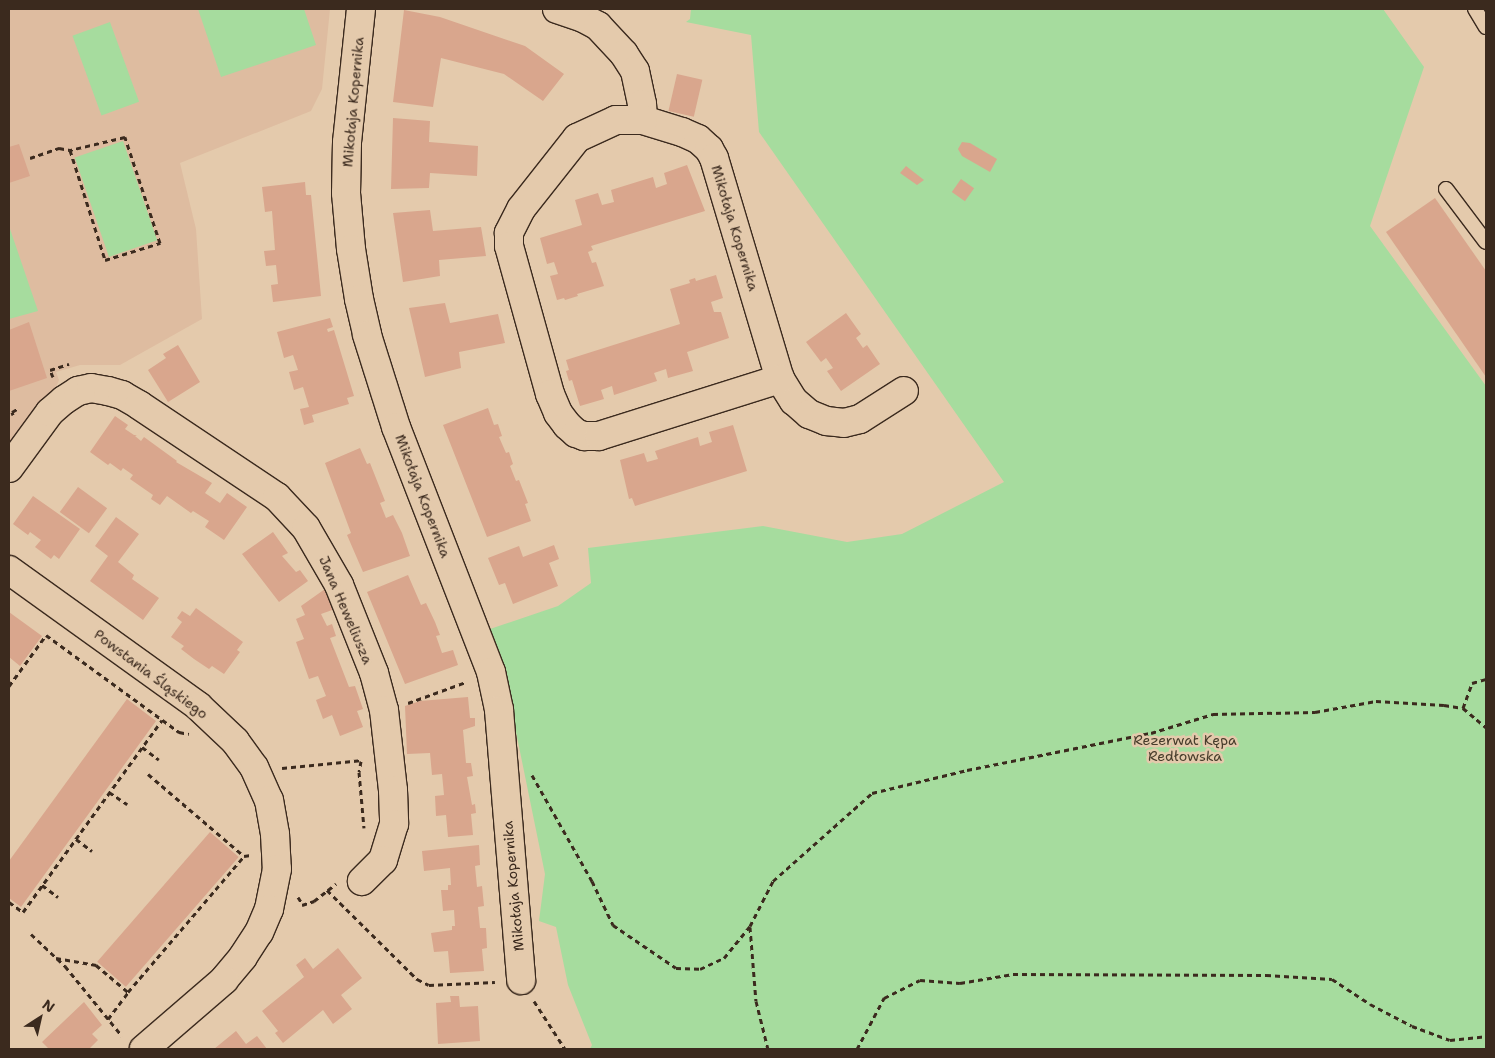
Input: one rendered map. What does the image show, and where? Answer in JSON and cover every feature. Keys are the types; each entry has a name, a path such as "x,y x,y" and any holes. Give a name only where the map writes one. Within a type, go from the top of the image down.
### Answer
{"street":[{"name":"Mikołaja Kopernika","path":"361,9 347,142 346,193 351,249 367,335 396,427 491,672 499,710 510,981"},
{"path":"557,9 584,18 598,26 624,54 635,71 640,87 643,120"},
{"name":"Mikołaja Kopernika","path":"780,378 599,436 584,436 576,433 567,425 558,413 550,394 509,246 509,233 521,209 577,138 616,120 643,120 698,138 709,149 714,158 780,378 794,401 809,414 826,421 844,423 860,420 904,391"},
{"name":"Jana Heweliusza","path":"9,468 50,412 64,400 78,391 91,388 108,391 122,395 139,405 263,487 277,497 306,528 339,585 374,673 384,710 393,790 394,824 383,860 353,880"},
{"name":"Powstania Śląskiego","path":"9,570 198,706 235,741 258,776 269,800 277,869 269,909 259,932 243,957 224,980 134,1044"}],"lane":[{"path":"1474,9 1486,26"},
{"path":"1446,189 1486,242"}],"path":[{"path":"30,158 58,148 70,150 125,137 160,243 105,260 70,150"},
{"path":"9,686 47,634 179,732 192,734"},
{"path":"1463,708 1472,683 1486,679"},
{"path":"405,704 470,680"},
{"path":"530,770 592,881 613,925 676,968 700,969 724,958 750,926 773,881 872,792 958,772 1151,733 1213,714 1315,712 1376,701 1463,708 1486,727"},
{"path":"9,902 23,912 162,720"},
{"path":"142,747 159,760"},
{"path":"258,776 277,768 361,761 366,758"},
{"path":"361,761 359,772 364,831"},
{"path":"148,774 244,856 276,855"},
{"path":"109,792 127,804"},
{"path":"76,839 92,851"},
{"path":"108,1019 128,992 244,856"},
{"path":"298,907 314,901 328,890 353,880"},
{"path":"42,885 58,897"},
{"path":"328,890 417,979 429,985 510,981 565,1049"},
{"path":"750,926 756,1001 768,1049"},
{"path":"31,934 65,966 108,1019 134,1044"},
{"path":"56,958 96,965 128,992"},
{"path":"857,1049 884,998 920,980 960,983 1013,974 1266,975 1332,980 1370,1004 1412,1026 1450,1040 1486,1036"}],"shaded area":[{"path":"9,9 330,9 322,89 311,111 180,163 196,229 202,319 120,365 80,365 56,372 59,380 57,385 38,406 9,448"}],"green space":[{"path":"198,9 304,9 316,45 221,77"},
{"name":"Rezerwat Kępa Redłowska","path":"691,9 1383,9 1424,67 1370,226 1486,386 1486,1049 590,1049 592,1045 568,985 556,927 539,921 545,874 506,683 490,629 558,606 591,583 588,548 763,526 847,542 902,534 1004,482 759,132 751,35 686,22 690,19"},
{"path":"110,22 139,102 101,116 72,36"},
{"path":"123,141 157,240 109,257 75,158"},
{"path":"9,226 38,311 9,319"}],"building":[{"path":"404,10 440,17 525,46 564,74 543,101 504,74 441,58 433,107 393,102"},
{"path":"677,74 702,80 694,117 668,111"},
{"path":"393,118 430,121 429,142 478,146 477,176 430,173 429,188 391,189"},
{"path":"962,142 970,143 997,159 990,172 962,156 958,149"},
{"path":"19,144 30,176 9,183 9,147"},
{"path":"687,165 705,211 591,246 593,250 588,252 592,263 596,262 604,286 577,294 578,296 565,300 564,298 557,300 550,276 558,274 554,262 547,264 540,238 582,225 575,200 598,193 602,205 614,202 611,190 653,177 656,188 667,184 664,173"},
{"path":"906,166 924,180 917,185 900,173"},
{"path":"961,179 974,188 965,201 952,192"},
{"path":"305,182 306,195 311,195 321,296 273,302 271,285 278,284 276,265 266,266 264,251 275,250 272,211 265,212 262,187"},
{"path":"1435,198 1486,271 1486,377 1386,232"},
{"path":"430,210 433,231 481,227 486,256 439,260 440,276 403,282 393,213"},
{"path":"716,275 723,298 711,302 714,312 721,312 729,338 687,352 693,371 668,378 666,369 654,373 657,381 614,395 612,386 601,390 604,399 580,406 572,380 569,381 566,371 569,370 566,360 680,324 670,289 690,283 689,280 695,278 696,281"},
{"path":"445,303 450,323 498,314 505,343 459,352 461,368 425,377 409,308"},
{"path":"846,313 861,334 856,338 863,348 867,345 880,364 841,391 827,371 833,368 826,358 821,362 806,342"},
{"path":"330,318 333,327 327,329 328,332 334,330 354,396 347,398 349,404 312,415 314,422 304,425 300,409 309,407 303,387 294,390 289,372 298,370 293,355 284,358 277,332"},
{"path":"29,322 47,378 9,391 9,330"},
{"path":"178,345 200,382 168,402 148,370 166,358 163,354"},
{"path":"488,408 494,425 498,424 502,436 499,437 506,453 509,452 513,464 510,466 516,481 519,480 528,503 525,504 531,521 487,537 443,425"},
{"path":"115,416 128,425 125,429 137,435 135,436 141,441 144,437 176,462 212,483 205,493 220,503 227,493 247,507 224,540 205,527 209,521 193,511 191,513 167,496 160,505 151,499 153,495 130,479 133,475 123,468 121,471 110,463 108,465 90,452"},
{"path":"733,425 747,471 635,506 632,498 629,499 620,460 644,453 647,462 658,459 655,451 698,437 700,446 712,442 709,432"},
{"path":"360,448 367,464 370,463 385,501 380,503 386,518 393,515 410,556 363,572 347,535 351,533 325,463"},
{"path":"78,487 107,508 89,533 60,512"},
{"path":"33,496 80,529 59,559 54,555 51,559 35,547 41,540 30,532 28,535 13,524"},
{"path":"116,517 139,534 118,562 134,575 132,579 159,598 143,620 90,581 108,556 95,546"},
{"path":"273,532 288,553 282,556 296,572 300,570 308,581 279,602 242,554"},
{"path":"554,545 559,559 549,563 558,586 513,604 505,583 499,585 488,558 519,546 523,557"},
{"path":"408,575 421,605 426,603 435,622 440,635 436,636 442,653 453,650 458,665 405,684 367,592"},
{"path":"325,589 335,609 321,614 327,626 332,624 336,636 330,638 349,687 355,686 363,709 357,711 363,727 340,736 332,715 323,719 316,700 326,696 318,676 309,679 296,642 304,639 296,619 305,615 301,606"},
{"path":"196,608 243,642 237,650 240,652 224,674 212,666 209,669 194,659 181,649 184,646 171,637 182,622 177,618 182,611 190,616"},
{"path":"9,612 42,636 20,666 9,657"},
{"path":"468,697 470,718 475,718 475,726 463,730 466,763 471,763 473,776 467,777 472,805 475,804 476,813 471,814 473,835 448,837 446,815 436,816 435,796 444,795 442,774 432,775 430,753 407,754 405,706 420,701"},
{"path":"127,699 156,721 21,907 9,898 9,861"},
{"path":"210,832 239,857 126,987 97,962"},
{"path":"479,845 480,865 475,866 477,887 482,886 484,906 478,907 480,928 486,928 487,948 482,949 484,971 450,973 448,951 434,952 431,933 452,930 452,926 455,926 454,910 443,911 441,890 448,890 448,885 451,885 450,868 424,871 422,851"},
{"path":"338,948 362,978 341,995 352,1009 333,1024 323,1010 283,1043 275,1033 278,1031 262,1011 304,977 296,965 305,958 313,969"},
{"path":"450,996 459,996 460,1007 478,1006 480,1041 438,1044 436,1003 451,1002"},
{"path":"84,1002 102,1025 92,1034 98,1040 89,1049 49,1049 42,1042"},
{"path":"236,1031 246,1044 257,1036 267,1049 214,1049"}]}
